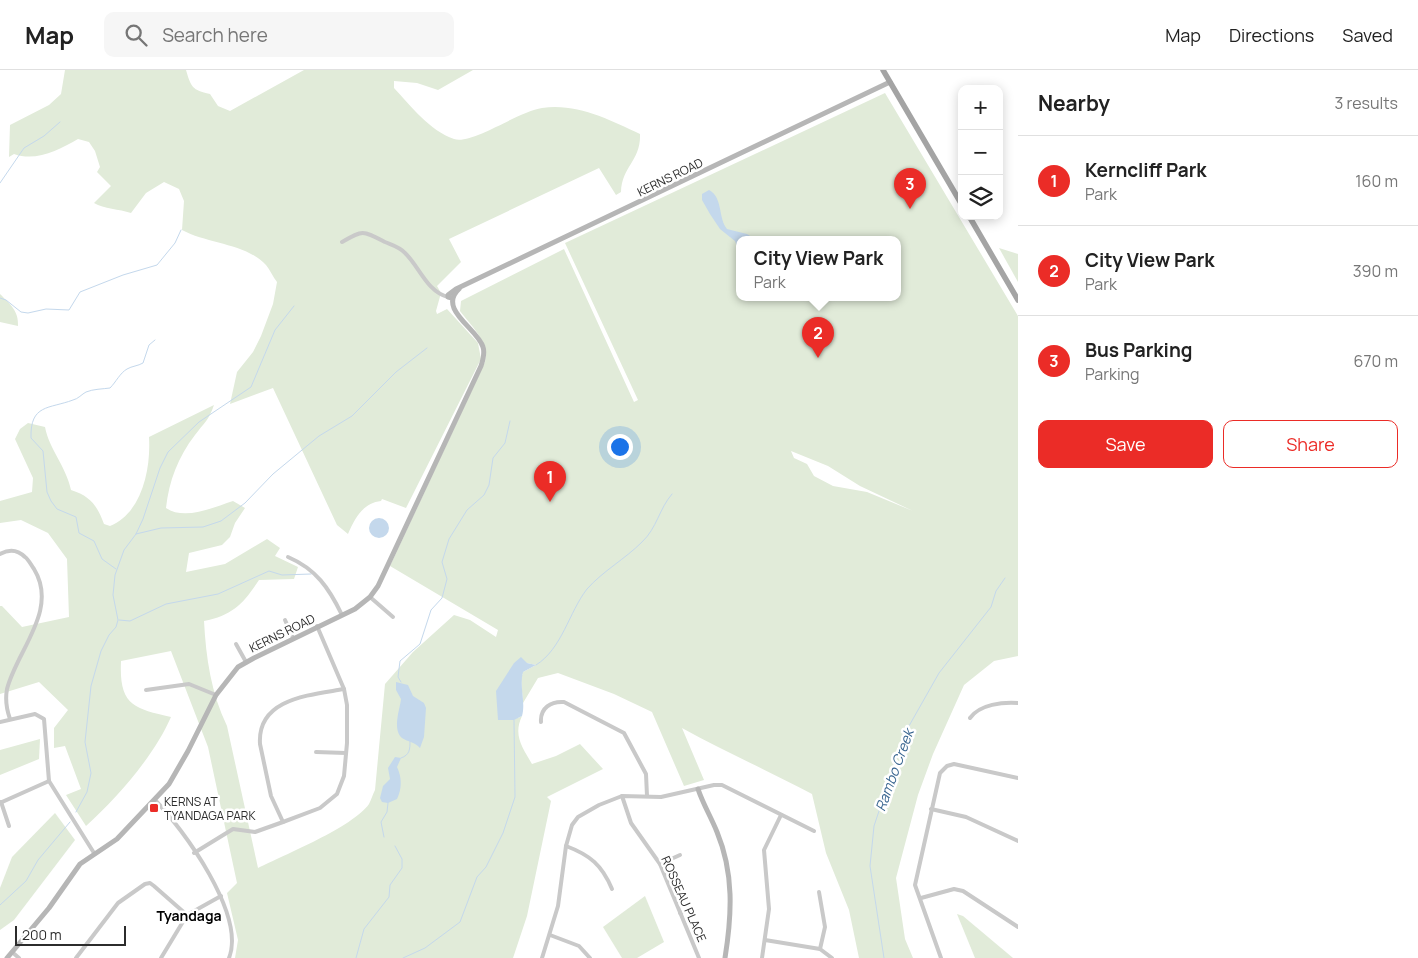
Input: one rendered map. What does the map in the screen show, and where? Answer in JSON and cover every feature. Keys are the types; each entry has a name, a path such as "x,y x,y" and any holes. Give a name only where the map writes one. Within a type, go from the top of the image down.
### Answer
{"main road":[{"path":"883,70 958,198"},
{"path":"970,220 1018,300"}],"street":[{"name":"KERNS ROAD","path":"7,958 49,908 73,873 94,853 117,839 155,800 178,771 216,695 226,680 246,662 355,609 370,597 390,562 481,366 484,355 481,342 458,314 450,298 459,289 890,82"},
{"path":"342,242 354,234 363,233 400,248 426,280 442,295 450,298"},
{"path":"0,554 14,551 28,559 38,575 42,588 39,616 8,685 5,699 10,719"},
{"path":"288,557 302,563 321,578 332,593 342,615"},
{"path":"370,597 393,616"},
{"path":"285,620 293,638"},
{"path":"194,853 233,829 255,832 320,808 337,794 344,776 347,705 344,689 318,626"},
{"path":"236,644 246,662"},
{"path":"146,690 189,684 216,695"},
{"path":"283,822 271,796 260,744 260,735 266,717 279,705 290,700 344,689"},
{"path":"541,722 541,714 544,709 558,702 564,702 624,733 646,774 646,796"},
{"path":"970,718 977,711 990,706 1018,703"},
{"path":"0,722 34,714 44,719 49,781 94,853"},
{"path":"316,752 346,753"},
{"path":"940,958 915,885 915,879 940,773 947,766 954,764 1018,778"},
{"path":"8,826 0,802 49,781"},
{"path":"542,958 558,906 566,846 572,826 578,817 599,805 622,796 679,794 722,785 814,831"},
{"path":"698,789 717,832 728,871 731,910 726,958"},
{"name":"ROSSEAU PLACE","path":"622,796 632,823 660,864 699,958"},
{"path":"155,800 170,815 222,896 232,938 229,958"},
{"path":"931,808 961,815 1018,841"},
{"path":"762,958 769,909 764,850 781,815"},
{"path":"566,846 593,858 603,870 612,889"},
{"path":"660,864 680,855"},
{"path":"76,958 118,903 145,884 150,883 187,915"},
{"path":"921,898 954,889 963,891 1018,927"},
{"path":"819,892 825,927 820,949"},
{"path":"161,958 187,915 222,896"},
{"path":"680,913 692,908"},
{"path":"550,935 579,946 590,958"},
{"path":"764,940 820,949 832,958"},
{"path":"12,952 19,958"}],"green space":[{"path":"65,70 186,70 193,87 210,94 218,106 230,111 304,70 473,70 438,90 417,83 394,81 394,88 429,124 454,139 462,140 484,133 532,110 555,107 581,110 617,123 640,134 640,143 622,183 621,192 616,195 599,168 449,239 461,262 437,286 441,293 436,311 437,314 447,309 478,343 481,359 406,508 382,499 375,502 360,512 348,534 337,525 273,388 230,404 237,372 253,352 273,304 277,282 266,265 248,252 192,235 182,230 184,201 179,189 164,182 146,193 131,213 102,207 94,203 111,186 97,172 100,167 95,151 89,142 78,139 47,154 31,157 14,154 9,157 10,125 49,105 61,94"},
{"path":"885,93 958,215 958,220 961,220 1018,316 1018,656 994,661 964,685 933,754 918,795 896,878 905,939 913,958 859,958 849,910 826,853 812,794 682,728 704,780 684,786 652,712 614,694 558,673 538,678 523,703 521,679 523,673 517,686 518,718 522,716 518,729 520,741 532,764 556,756 580,744 603,769 547,797 551,801 527,916 513,958 235,958 238,940 227,893 237,883 208,747 171,651 121,661 123,687 126,696 131,702 147,711 171,717 155,747 134,776 86,826 66,795 81,789 65,746 54,748 54,728 68,710 39,682 0,694 0,606 22,627 69,617 67,559 48,533 21,520 0,523 0,501 32,492 33,478 15,439 20,429 28,423 45,427 50,443 69,481 71,490 88,498 99,512 104,524 110,526 121,520 137,501 146,476 149,437 214,405 208,418 189,443 179,461 169,488 166,508 174,512 191,513 200,512 233,501 245,508 235,523 230,537 222,545 189,553 186,572 225,564 267,539 280,548 275,556 298,567 294,579 259,580 248,596 230,612 204,621 210,675 217,701 227,726 258,868 334,831 361,813 369,804 375,790 385,684 413,652 454,615 470,620 496,637 498,630 390,566 485,362 486,354 482,341 460,311 461,301 564,249 634,402 638,400 565,243","holes":["791,451 828,466 860,486 913,511 867,492 833,486 814,476 807,464 794,458","527,663 536,665 523,672"]},
{"path":"999,248 1018,254 1018,282"},
{"path":"0,294 15,312 18,326 0,322"},
{"path":"40,739 39,759 0,775 0,750"},
{"path":"55,813 75,840 14,920 0,930 0,888 12,857"},
{"path":"645,896 664,942 637,958 622,958 603,927"},
{"path":"957,914 963,916 1013,958 975,958"}],"water":[{"path":"709,190 713,193 727,229 750,236 736,236 736,244 720,229 702,200 702,194"},
{"path":"379,518 386,521 389,528 386,535 379,538 372,535 369,528 372,521"},
{"path":"521,657 527,663 536,665 523,672 522,716 514,720 498,720 496,691 514,663"},
{"path":"396,682 408,685 413,696 424,703 426,708 424,737 420,748 416,744 402,738 397,730 401,699 396,690"},
{"path":"395,757 401,758 397,767 401,779 400,791 397,799 388,803 382,802 380,798 383,786 390,779 388,768"}],"waterway":[{"path":"0,183 24,148 44,136 60,122"},
{"path":"0,298 6,300 21,312 28,313 46,309 69,310 80,292 123,275 157,265 175,243 181,230"},
{"path":"76,812 87,792 91,773 85,742 91,686 101,651 109,635 116,627 118,620 113,595 115,575 124,550 136,534 143,519 160,468 168,452 199,422 251,387 275,330 294,306"},
{"path":"116,569 102,559 94,541 79,533 76,517 57,509 51,501 47,492 43,451 31,438 32,427 34,419 43,410 75,399 89,391 110,388 125,371 143,363 149,345 155,340"},
{"path":"136,534 161,528 203,527 221,521 245,503 273,474 319,436 352,416 396,372 427,348"},
{"path":"401,682 398,677 400,661 420,644 431,610 442,598 447,579 442,562 449,539 467,510 484,495 489,485 493,458 505,443 510,421"},
{"path":"536,665 545,658 559,640 587,589 647,537 672,494"},
{"path":"119,620 130,621 166,604 218,594 269,571 282,575 311,574"},
{"name":"Rambo Creek","path":"884,958 870,866 874,826 905,733 939,673 991,607 996,591 1005,578"},
{"path":"403,958 425,948 460,922 477,877 486,867 503,833 515,797 514,720"},
{"path":"401,758 408,753 410,741"},
{"path":"384,837 381,822 387,812 388,803"},
{"path":"0,905 26,881 38,860 70,822"},
{"path":"356,958 364,929 389,897 390,885 402,868 402,859 395,846"}],"place":[{"name":"Bus Parking","path":"910,209"},
{"name":"City View Park","path":"818,358"},
{"name":"Kerncliff Park","path":"550,502"},
{"name":"KERNS AT TYANDAGA PARK","path":"154,808"}],"district":[{"name":"Tyandaga","path":"189,915"}]}
